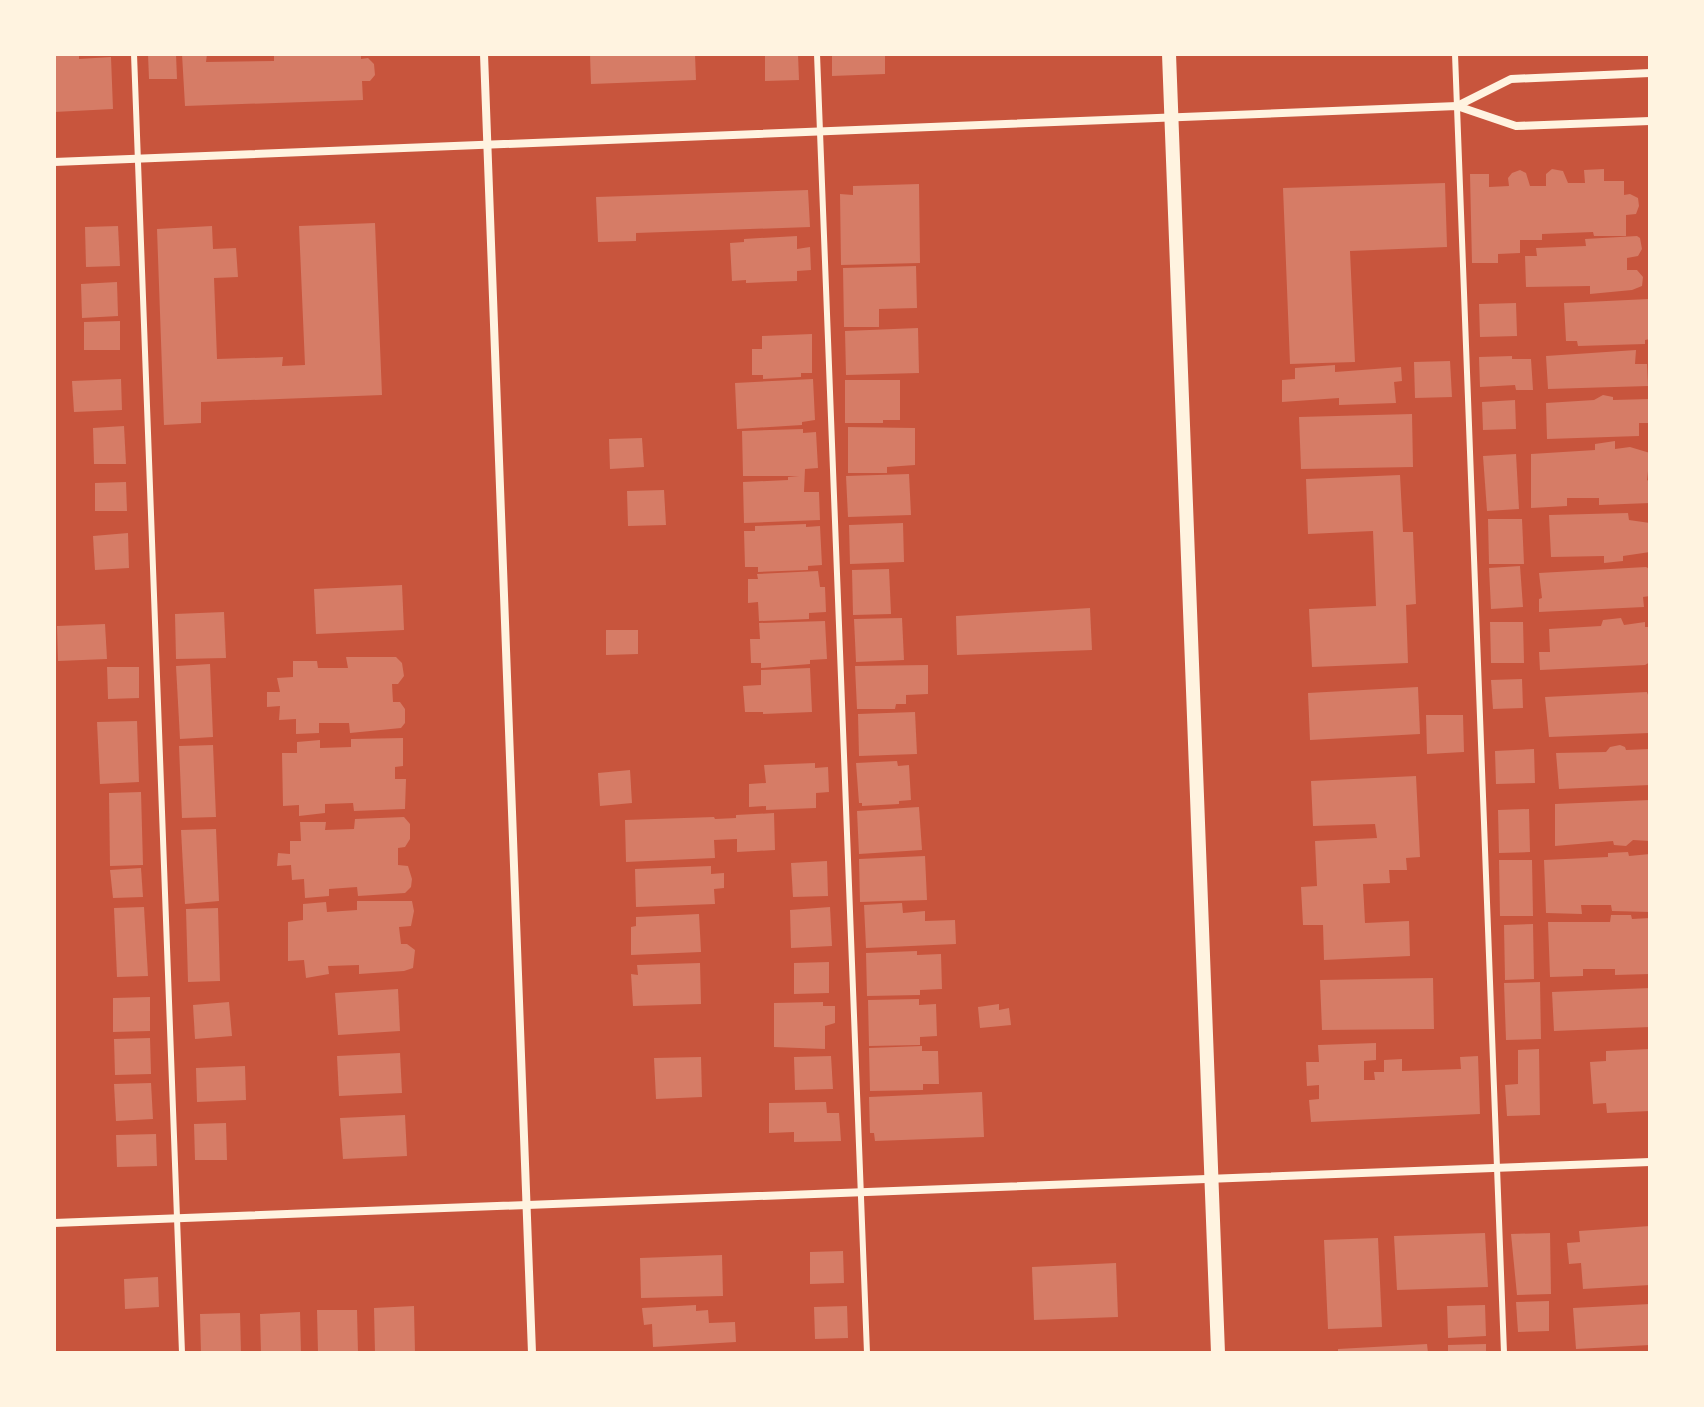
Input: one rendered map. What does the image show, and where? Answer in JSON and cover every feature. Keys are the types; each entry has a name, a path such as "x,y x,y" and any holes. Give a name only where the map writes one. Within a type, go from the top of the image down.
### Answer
{"street":[{"path":"484,54 532,1353"},
{"path":"1169,54 1218,1353"},
{"path":"1457,106 1511,79 1650,73"},
{"path":"54,162 1457,106 1516,126 1650,121"},
{"path":"54,1223 1650,1162"}],"lane":[{"path":"134,54 182,1353"},
{"path":"817,54 867,1353"},
{"path":"1455,54 1504,1353"}],"building":[{"path":"54,54 79,54 79,59 111,57 113,109 54,112"},
{"path":"148,54 176,54 177,79 149,79"},
{"path":"182,54 207,54 206,62 274,61 274,54 361,54 361,59 368,58 374,64 375,75 370,81 362,81 363,100 185,106"},
{"path":"590,54 695,54 696,80 591,84"},
{"path":"765,54 798,54 799,80 765,81"},
{"path":"832,54 885,54 885,74 832,76"},
{"path":"1552,169 1563,171 1568,183 1585,183 1584,170 1604,169 1604,181 1624,181 1624,195 1638,198 1639,206 1636,214 1626,215 1626,236 1594,236 1593,232 1542,234 1542,240 1520,240 1520,253 1498,254 1498,263 1472,263 1470,174 1489,174 1489,187 1509,186 1508,178 1520,170 1526,173 1530,186 1546,186 1546,174"},
{"path":"1445,183 1447,247 1350,251 1355,362 1290,364 1283,188"},
{"path":"919,184 920,263 841,265 840,194 853,195 853,186"},
{"path":"808,190 810,227 636,233 636,241 598,242 596,197"},
{"path":"375,223 382,395 201,402 201,423 164,425 157,229 212,226 213,249 236,248 238,277 214,278 217,359 283,357 282,366 305,365 299,226"},
{"path":"118,226 120,266 86,267 85,227"},
{"path":"797,236 797,249 810,247 811,270 797,271 797,281 732,281 730,243 744,242 744,239"},
{"path":"1637,236 1642,249 1638,256 1627,258 1627,270 1637,270 1643,277 1642,286 1632,290 1590,294 1590,286 1526,287 1525,256 1537,256 1536,248 1586,246 1585,239"},
{"path":"916,266 917,308 879,309 879,327 844,327 843,268"},
{"path":"117,282 118,316 82,318 81,284"},
{"path":"1649,299 1650,339 1645,340 1645,344 1578,346 1577,341 1566,341 1564,303"},
{"path":"1516,303 1517,336 1480,337 1479,304"},
{"path":"120,321 120,350 84,350 84,322"},
{"path":"918,328 919,373 846,375 845,331"},
{"path":"812,334 812,373 801,373 801,377 763,379 763,375 752,375 752,349 762,349 762,336"},
{"path":"1636,350 1635,364 1647,364 1648,386 1548,389 1546,356"},
{"path":"1512,356 1512,359 1531,359 1533,390 1516,390 1515,385 1480,387 1479,357"},
{"path":"1450,361 1452,397 1415,398 1414,362"},
{"path":"1335,365 1335,372 1401,367 1402,381 1394,382 1396,403 1339,405 1339,398 1282,402 1282,380 1295,379 1295,368"},
{"path":"121,379 122,410 74,412 72,381"},
{"path":"813,379 815,420 802,422 802,425 737,429 735,383"},
{"path":"845,380 900,380 900,420 845,423"},
{"path":"1603,395 1613,397 1613,400 1650,399 1650,423 1639,423 1639,436 1547,439 1546,403 1594,400"},
{"path":"1515,400 1516,429 1483,430 1482,402"},
{"path":"1412,414 1413,467 1301,469 1299,417"},
{"path":"124,426 126,464 94,464 93,428"},
{"path":"848,427 915,428 915,465 887,467 887,473 848,473"},
{"path":"803,429 803,433 816,432 818,468 805,469 804,492 819,492 820,520 744,523 743,482 788,480 788,477 799,476 743,476 742,431"},
{"path":"642,438 644,467 610,469 609,439"},
{"path":"1615,441 1615,449 1630,447 1650,453 1647,480 1650,482 1650,503 1599,505 1599,498 1567,498 1567,506 1531,508 1531,454 1595,450 1595,444"},
{"path":"1516,454 1519,509 1487,511 1483,456"},
{"path":"909,474 911,515 848,517 846,476"},
{"path":"1400,475 1403,532 1413,532 1416,604 1406,605 1408,663 1312,667 1309,609 1376,606 1373,531 1308,534 1306,479"},
{"path":"126,482 127,511 95,511 95,483"},
{"path":"664,490 666,525 628,526 627,491"},
{"path":"1628,513 1629,520 1650,523 1650,552 1623,556 1623,561 1604,563 1604,556 1551,557 1549,515"},
{"path":"1488,519 1522,519 1524,564 1489,564"},
{"path":"903,523 904,562 850,564 849,525"},
{"path":"806,524 806,527 820,526 822,565 808,566 808,570 758,572 758,567 745,567 744,531 755,531 755,526"},
{"path":"128,533 129,568 95,570 93,536"},
{"path":"1520,566 1523,607 1491,609 1489,568"},
{"path":"889,569 891,614 853,615 852,570"},
{"path":"1650,569 1650,596 1643,597 1644,607 1539,612 1539,599 1542,598 1539,573"},
{"path":"818,571 820,587 825,587 826,612 809,613 809,619 759,621 758,602 748,603 748,579 758,579 757,574"},
{"path":"402,585 404,630 316,634 314,589"},
{"path":"1090,608 1092,650 957,655 956,616"},
{"path":"224,612 226,658 176,659 175,614"},
{"path":"902,618 904,660 856,662 854,619"},
{"path":"1621,618 1624,625 1645,622 1645,627 1650,627 1650,662 1645,665 1540,670 1539,652 1550,652 1549,629 1601,626 1603,620"},
{"path":"825,621 827,659 810,660 810,664 761,668 761,663 751,663 750,639 760,639 759,623"},
{"path":"1490,622 1523,622 1524,663 1491,663"},
{"path":"105,624 107,659 58,661 57,626"},
{"path":"606,630 638,630 638,654 606,655"},
{"path":"346,657 396,657 402,663 404,676 398,684 392,684 393,702 400,702 405,709 405,723 401,728 350,733 349,723 319,723 319,733 296,734 296,719 279,720 280,706 267,707 267,692 280,692 277,678 293,677 293,661 317,661 318,668 348,668"},
{"path":"210,664 213,737 180,739 176,666"},
{"path":"928,665 928,694 906,695 906,704 896,704 895,709 857,709 855,666"},
{"path":"107,667 139,667 139,698 108,699"},
{"path":"810,668 812,712 745,712 743,686 761,685 761,670"},
{"path":"1522,679 1523,708 1493,709 1491,680"},
{"path":"1418,687 1420,734 1310,740 1308,693"},
{"path":"1647,692 1650,701 1649,733 1549,737 1545,697"},
{"path":"915,712 917,754 859,756 858,714"},
{"path":"1426,715 1463,715 1464,752 1427,754"},
{"path":"137,721 139,782 100,784 97,722"},
{"path":"403,738 403,766 395,767 395,779 406,779 405,809 354,811 353,803 325,804 325,813 299,816 299,805 283,806 282,753 297,753 297,742 320,740 320,748 351,747 351,739"},
{"path":"213,745 216,817 182,818 179,746"},
{"path":"1620,745 1626,750 1650,749 1650,785 1559,789 1556,753 1606,752 1610,747"},
{"path":"1534,749 1535,783 1496,784 1495,751"},
{"path":"897,761 898,766 909,765 911,800 899,801 899,804 862,806 859,803 856,763"},
{"path":"815,763 815,768 828,767 829,792 816,793 816,808 766,810 766,806 749,807 749,784 766,783 764,765"},
{"path":"630,770 632,803 600,806 598,773"},
{"path":"1416,776 1420,857 1406,858 1407,870 1389,870 1390,883 1363,884 1365,923 1409,921 1410,956 1324,960 1323,925 1303,925 1301,887 1317,886 1315,841 1377,838 1375,824 1313,826 1311,781"},
{"path":"141,792 143,865 110,866 109,793"},
{"path":"1650,800 1650,841 1633,840 1626,846 1614,845 1613,841 1555,846 1555,804"},
{"path":"919,807 922,850 859,854 857,811"},
{"path":"1529,809 1530,852 1499,853 1498,810"},
{"path":"774,813 775,850 737,852 737,839 714,840 715,858 626,862 625,820 715,819"},
{"path":"404,817 410,824 410,839 405,847 398,848 398,865 408,866 412,879 411,887 405,893 358,896 357,887 329,889 329,896 305,898 304,879 292,880 291,865 277,866 278,853 290,854 290,841 301,841 300,822 326,822 325,830 354,829 355,819"},
{"path":"216,829 219,901 185,904 181,830"},
{"path":"1628,852 1629,856 1650,854 1650,912 1612,911 1611,905 1581,905 1582,914 1546,913 1544,860 1608,857 1608,853"},
{"path":"925,856 927,900 860,902 859,859"},
{"path":"1499,860 1532,860 1533,916 1500,916"},
{"path":"827,861 828,896 793,897 791,863"},
{"path":"711,866 711,874 724,873 724,888 714,889 715,904 636,907 635,869"},
{"path":"141,868 143,897 113,898 110,870"},
{"path":"357,901 412,901 411,926 399,927 401,944 415,950 413,968 359,974 359,965 328,966 329,974 306,978 304,960 288,961 288,922 303,920 303,904 326,902 327,912 357,910"},
{"path":"902,903 903,913 925,911 925,921 955,920 956,944 866,948 864,905"},
{"path":"144,907 148,976 117,977 114,908"},
{"path":"830,907 832,946 791,948 790,910"},
{"path":"218,908 220,981 188,982 186,909"},
{"path":"699,914 701,952 631,955 631,927 636,926 636,917"},
{"path":"1611,915 1650,918 1650,974 1615,975 1615,969 1583,969 1583,976 1550,977 1548,922 1610,922"},
{"path":"1533,924 1534,979 1505,980 1504,925"},
{"path":"917,951 917,955 941,954 942,989 920,990 920,995 867,996 866,953"},
{"path":"829,962 829,993 794,994 794,963"},
{"path":"700,963 701,1004 633,1006 631,974 638,975 637,965"},
{"path":"1433,978 1434,1029 1322,1030 1320,980"},
{"path":"1540,982 1541,1039 1506,1040 1504,983"},
{"path":"1650,988 1650,1027 1554,1031 1552,992"},
{"path":"398,989 400,1031 338,1035 335,993"},
{"path":"150,997 150,1031 113,1032 113,998"},
{"path":"919,999 919,1005 936,1004 937,1036 920,1037 920,1045 869,1046 868,1000"},
{"path":"229,1002 232,1036 195,1039 193,1005"},
{"path":"823,1002 823,1006 835,1006 835,1023 825,1026 825,1049 774,1047 774,1003"},
{"path":"999,1004 999,1010 1009,1008 1011,1025 980,1028 978,1007"},
{"path":"150,1038 151,1074 115,1075 114,1039"},
{"path":"1376,1043 1376,1060 1364,1061 1364,1080 1375,1080 1374,1072 1384,1072 1384,1060 1402,1059 1402,1071 1461,1069 1460,1057 1478,1056 1480,1114 1311,1122 1309,1100 1319,1099 1319,1085 1307,1086 1306,1062 1319,1062 1318,1045"},
{"path":"922,1046 922,1051 938,1051 939,1084 923,1084 923,1090 870,1091 869,1048"},
{"path":"1539,1049 1540,1115 1507,1116 1505,1085 1518,1084 1518,1050"},
{"path":"1650,1049 1650,1111 1607,1113 1606,1103 1593,1104 1590,1062 1606,1061 1606,1051"},
{"path":"400,1053 402,1093 339,1096 337,1056"},
{"path":"831,1056 833,1089 795,1090 794,1057"},
{"path":"701,1057 702,1097 656,1099 654,1058"},
{"path":"245,1066 246,1100 197,1102 196,1068"},
{"path":"151,1083 153,1119 116,1121 114,1084"},
{"path":"982,1092 984,1137 875,1141 874,1133 870,1133 869,1097"},
{"path":"826,1102 827,1113 839,1113 841,1141 794,1142 794,1132 769,1133 769,1103"},
{"path":"405,1115 407,1156 343,1159 340,1118"},
{"path":"226,1123 227,1160 195,1160 194,1124"},
{"path":"156,1134 157,1166 117,1167 116,1135"},
{"path":"1650,1226 1650,1285 1583,1289 1581,1263 1569,1264 1567,1243 1580,1242 1579,1231"},
{"path":"1485,1233 1488,1287 1397,1290 1394,1236"},
{"path":"1550,1233 1551,1294 1517,1295 1511,1234"},
{"path":"1378,1238 1382,1327 1328,1329 1324,1240"},
{"path":"843,1251 844,1283 810,1284 810,1252"},
{"path":"722,1255 723,1296 641,1298 640,1258"},
{"path":"1116,1263 1118,1317 1034,1320 1032,1267"},
{"path":"158,1277 159,1307 125,1309 124,1279"},
{"path":"1549,1301 1549,1331 1518,1332 1516,1302"},
{"path":"1650,1304 1650,1345 1576,1349 1573,1308"},
{"path":"696,1305 696,1311 708,1310 709,1323 735,1322 736,1342 653,1347 652,1324 644,1325 642,1308"},
{"path":"1485,1305 1486,1336 1448,1338 1447,1306"},
{"path":"414,1306 415,1353 375,1353 374,1308"},
{"path":"847,1306 848,1338 815,1339 814,1307"},
{"path":"317,1310 357,1310 358,1353 318,1353"},
{"path":"300,1312 301,1353 261,1353 260,1314"},
{"path":"240,1313 241,1353 201,1353 200,1314"},
{"path":"1427,1344 1428,1353 1338,1353 1338,1349"},
{"path":"1486,1344 1486,1353 1448,1353 1448,1345"}]}
